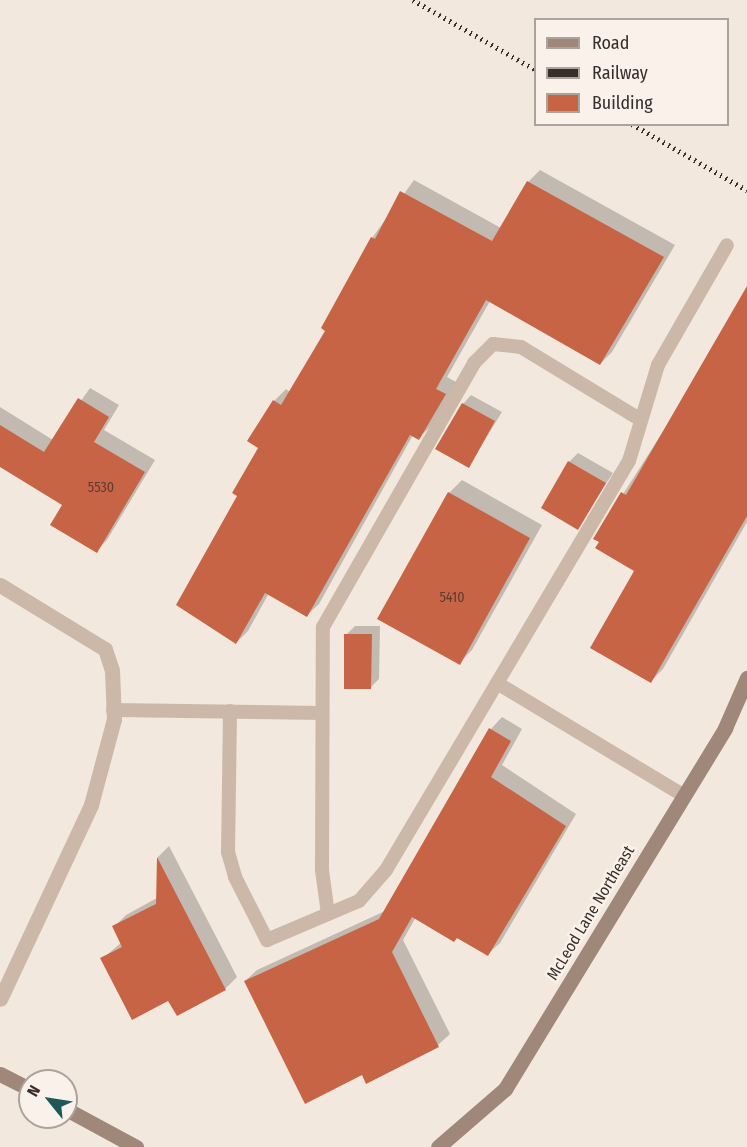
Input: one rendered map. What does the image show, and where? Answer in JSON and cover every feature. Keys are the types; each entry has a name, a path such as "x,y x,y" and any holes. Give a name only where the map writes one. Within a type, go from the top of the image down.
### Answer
{"street":[{"path":"0,585 105,649 112,670 113,710 107,754 91,805 0,999"},
{"name":"McLeod Lane Northeast","path":"438,1147 505,1089 684,796 724,728 747,678"},
{"path":"0,1074 18,1083"},
{"path":"78,1116 136,1147"}],"lane":[{"path":"230,711 228,852 235,877 267,940 359,901 386,870 629,461 658,365 728,245"},
{"path":"328,914 322,870 323,627 482,351 493,344 508,343 521,348 641,420"},
{"path":"497,682 684,796"},
{"path":"113,710 322,713"}],"building":[{"path":"527,181 664,257 600,365 486,300 436,389 446,394 419,440 410,435 307,617 265,593 236,644 176,605 237,496 232,493 258,448 247,441 273,400 281,405 325,331 321,328 371,237 375,239 400,191 492,241"},
{"path":"747,286 747,516 651,683 590,648 634,571 595,548 599,542 593,539 621,492 626,495"},
{"path":"78,398 109,417 94,442 145,472 97,553 50,525 62,505 0,467 0,425 44,452"},
{"path":"462,403 495,421 469,468 435,449"},
{"path":"568,461 606,483 578,530 541,508"},
{"path":"448,492 530,538 460,665 377,619"},
{"path":"344,634 372,634 371,689 344,689"},
{"path":"489,728 511,741 491,777 566,826 488,956 457,938 454,942 412,917 392,952 439,1047 366,1084 362,1075 305,1104 244,981 379,919"},
{"path":"157,857 226,990 177,1016 168,1001 132,1020 100,958 122,947 112,926 156,904"}],"railway":[{"path":"413,0 534,69"},
{"path":"635,126 747,190"}]}
